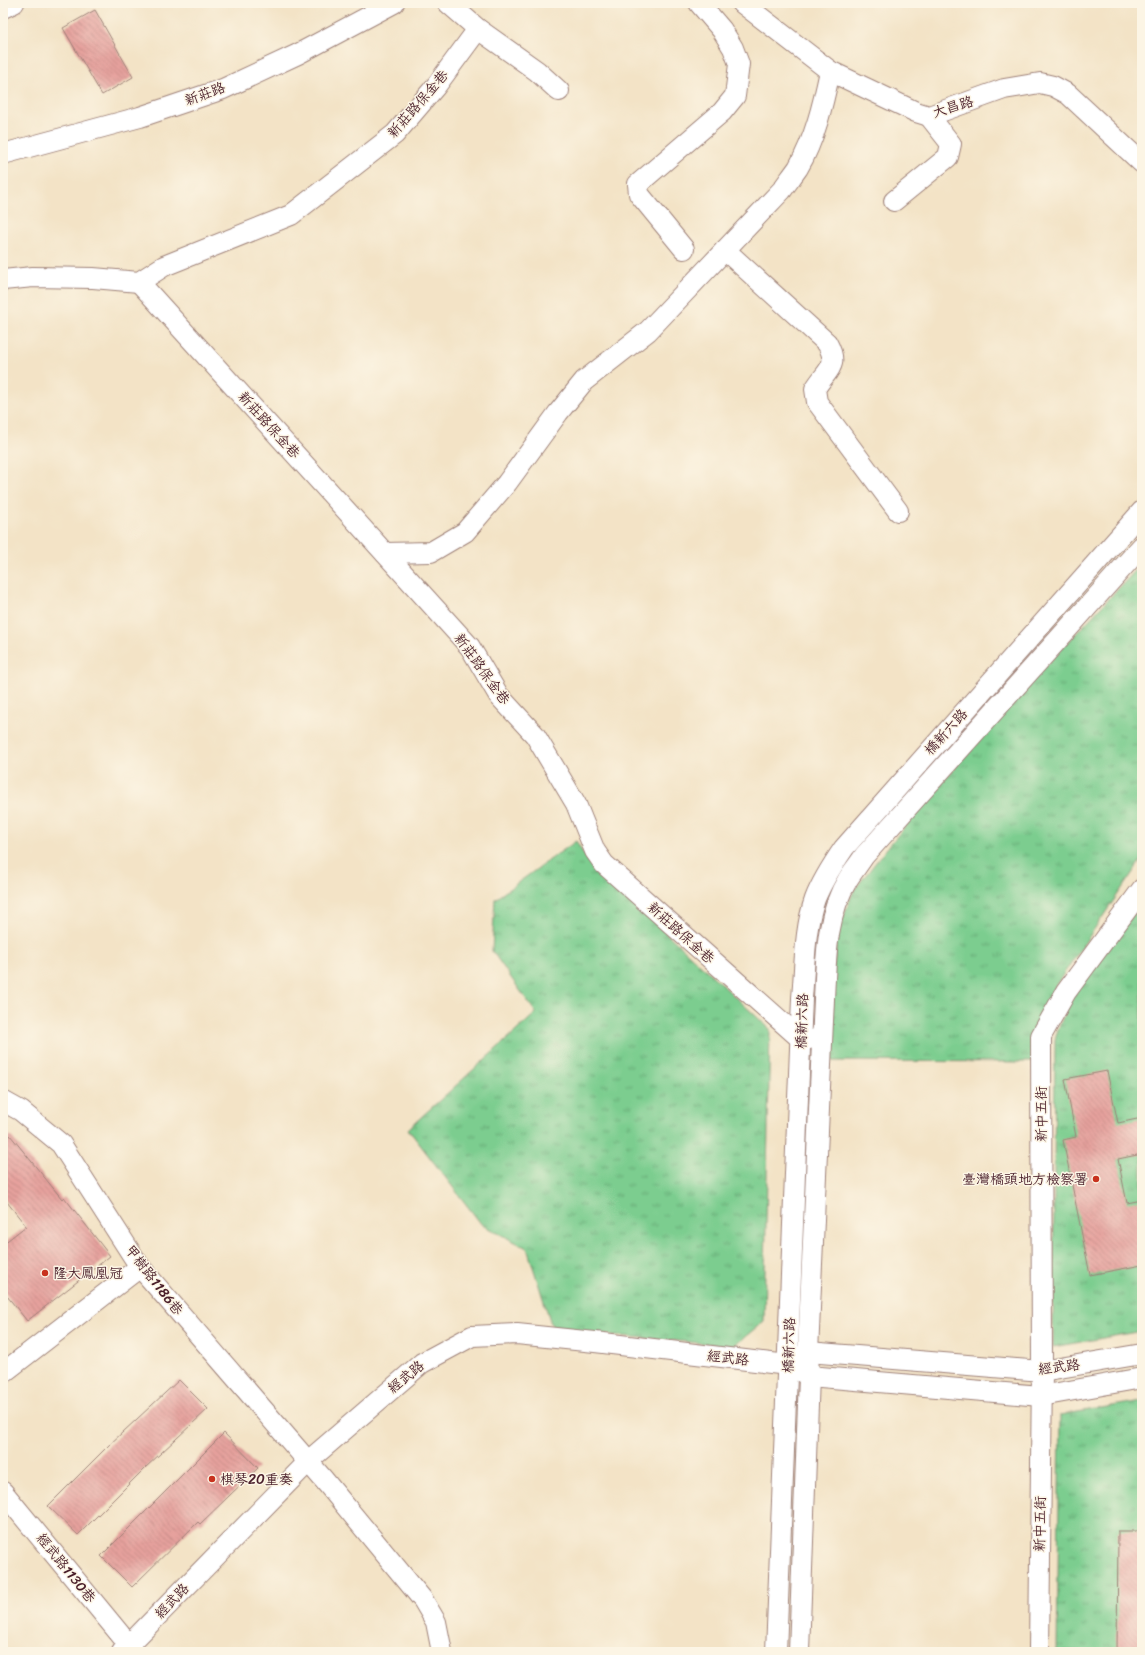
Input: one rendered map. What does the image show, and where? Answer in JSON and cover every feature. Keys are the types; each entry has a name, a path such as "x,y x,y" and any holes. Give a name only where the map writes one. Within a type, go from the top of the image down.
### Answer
{"street":[{"path":"3,8 14,3"},
{"name":"新莊路","path":"3,154 140,117 223,89 298,54 394,3"},
{"path":"448,3 478,29 537,71 559,91"},
{"path":"684,249 639,194 637,188 638,184 722,112 735,96 740,64 733,48 722,30 699,3"},
{"name":"大昌路","path":"742,3 830,71 929,116 1004,89 1040,83 1053,86 1068,94 1142,163"},
{"name":"新莊路保金巷","path":"478,29 436,86 395,134 291,215 164,266 140,282 470,647 499,696 535,735 576,804 595,851 604,864 801,1039"},
{"path":"385,554 431,552 465,532 507,483 558,413 584,381 648,331 782,190 798,168 807,149 824,103 830,71"},
{"path":"894,201 948,157 951,144 929,116"},
{"path":"725,250 826,343 832,353 832,366 815,389 817,402 898,511"},
{"path":"4,277 93,278 140,282"},
{"name":"橋新六路","path":"776,1652 806,941 815,899 828,872 844,848 1138,522"},
{"name":"橋新六路","path":"799,1652 809,1376 808,1352 827,943 838,900 848,879 870,850 1142,546"},
{"name":"新中五街","path":"1039,1652 1042,1371 1041,1036 1066,992 1142,889"},
{"path":"801,1039 823,1039"},
{"name":"甲樹路1186巷","path":"3,1102 22,1111 61,1144 140,1268 324,1480 423,1600 436,1622 442,1652"},
{"path":"3,1373 140,1268"},
{"name":"經武路","path":"126,1648 307,1462 422,1363 472,1336 517,1334 595,1342 788,1365 809,1376 1041,1396 1142,1378"},
{"path":"788,1365 808,1352"},
{"name":"經武路","path":"808,1352 1042,1371 1142,1354"},
{"name":"經武路1130巷","path":"3,1492 126,1648"}],"green space":[{"path":"1142,568 1142,859 1056,985 1032,1034 1032,1062 832,1061 833,973 838,931 854,890 887,848 1001,713 1136,570"},
{"path":"576,841 588,861 770,1029 764,1321 734,1346 553,1330 527,1248 482,1225 408,1129 536,1013 492,951 495,899"},
{"path":"1142,903 1142,1331 1053,1347 1055,1039 1069,1000"},
{"path":"1142,1401 1142,1652 1057,1652 1060,1415"}],"building":[{"path":"95,10 133,77 102,95 63,28"},
{"name":"臺灣橋頭地方檢察署","path":"1107,1071 1118,1123 1142,1118 1142,1154 1118,1159 1127,1203 1142,1200 1142,1265 1090,1275 1063,1140 1076,1137 1065,1079"},
{"name":"隆大鳳凰冠","path":"10,1135 62,1199 64,1197 110,1256 27,1321 3,1291 3,1244 26,1226 3,1197 3,1141"},
{"path":"179,1380 208,1409 145,1468 78,1535 48,1506 109,1445"},
{"path":"224,1433 258,1468 200,1524 198,1522 132,1587 101,1556"},
{"path":"1118,1531 1142,1531 1142,1652 1117,1652"}],"place":[{"name":"臺灣橋頭地方檢察署","path":"1096,1179"},
{"name":"隆大鳳凰冠","path":"45,1273"},
{"name":"棋琴20重奏","path":"212,1479"}]}
